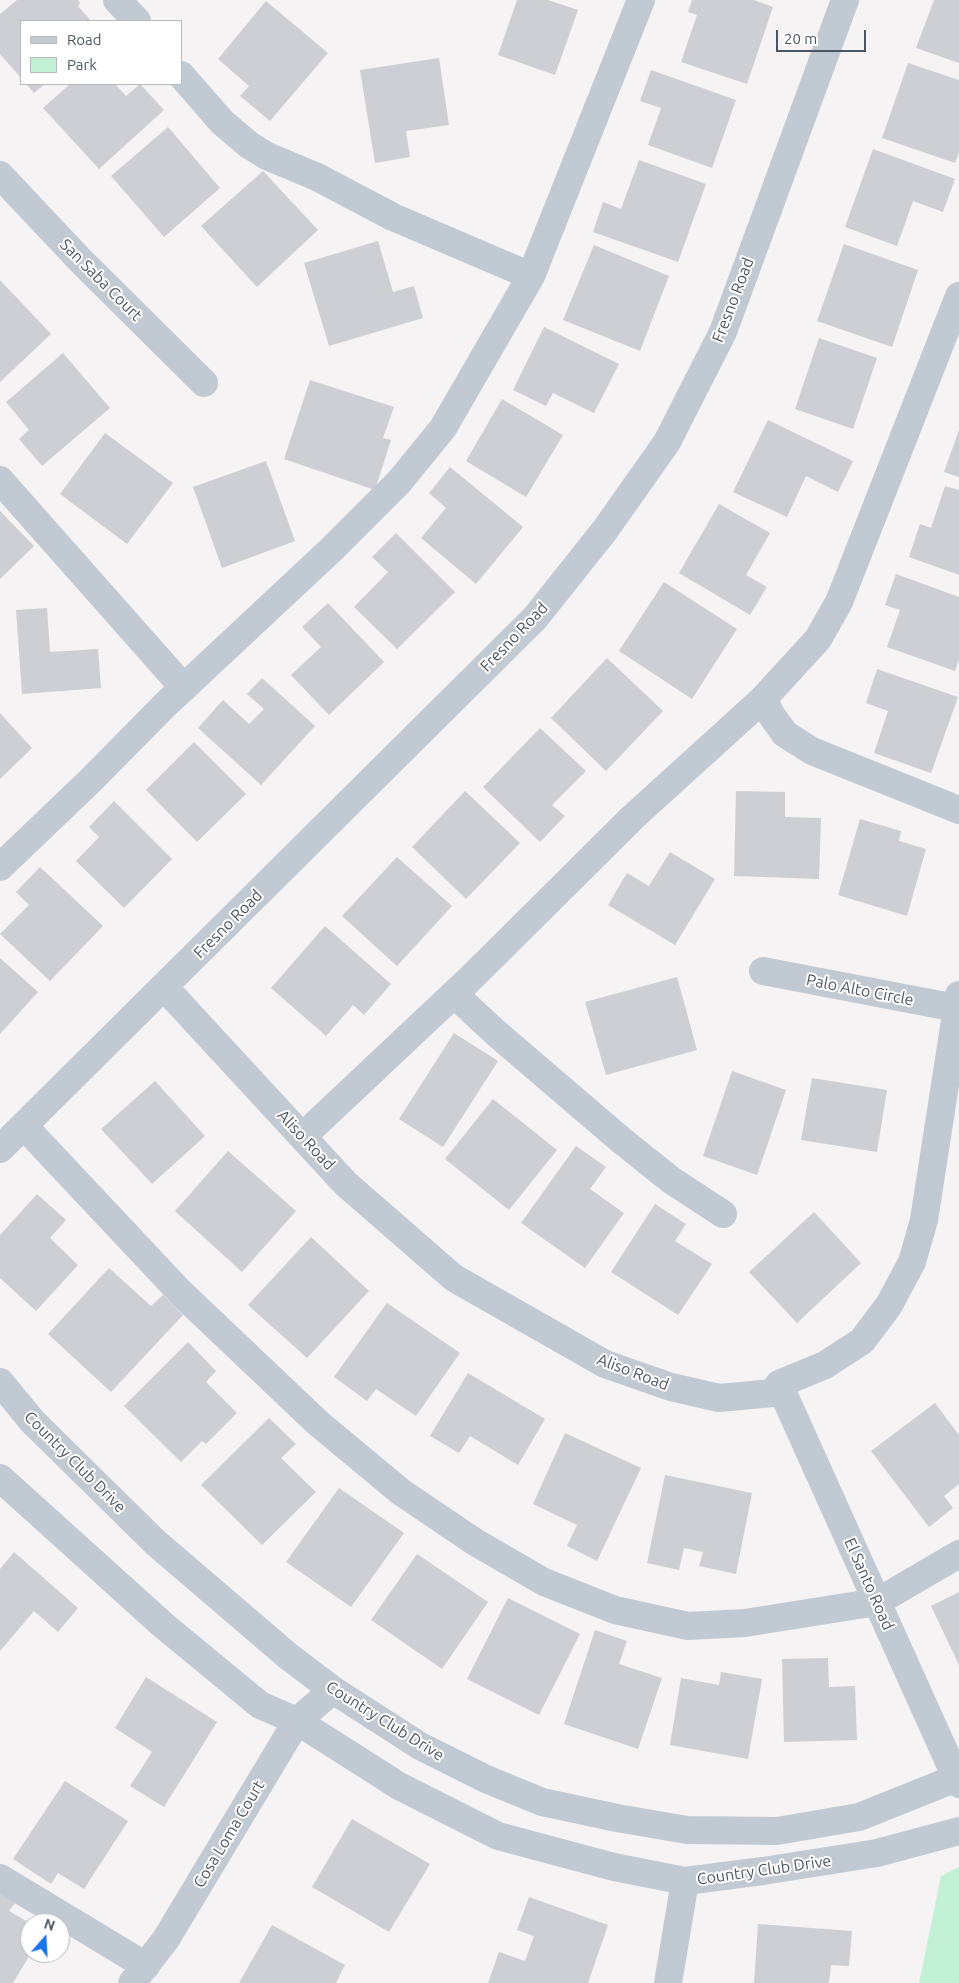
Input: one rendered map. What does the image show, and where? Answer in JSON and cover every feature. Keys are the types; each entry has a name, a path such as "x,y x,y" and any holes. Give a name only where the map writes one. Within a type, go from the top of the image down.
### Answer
{"street":[{"path":"117,0 136,20"},
{"path":"0,867 184,688 332,549 399,482 443,428 531,276 641,0"},
{"name":"Fresno Road","path":"0,1149 535,618 605,530 667,442 723,332 845,0"},
{"path":"182,76 222,122 249,145 267,156 316,177 393,217 531,276"},
{"name":"San Saba Court","path":"0,175 81,261 204,383"},
{"path":"303,1136 454,994 633,817 763,699 818,639 839,602 959,296"},
{"path":"0,480 184,688"},
{"path":"763,699 785,734 812,752 959,810"},
{"name":"Palo Alto Circle","path":"763,971 958,1002"},
{"name":"Aliso Road","path":"164,987 346,1184 454,1278 605,1364 671,1387 719,1398 772,1393 778,1384 825,1366 862,1341 889,1305 912,1262 924,1220 958,1002"},
{"path":"454,994 592,1116 671,1180 723,1214"},
{"path":"24,1126 181,1293 318,1423 401,1492 475,1542 544,1582 615,1610 688,1626 745,1623 877,1602 959,1554"},
{"name":"Country Club Drive","path":"0,1382 33,1422 156,1542 288,1656 333,1690 420,1746 486,1779 542,1802 687,1830 777,1831 859,1817 958,1780"},
{"name":"El Santo Road","path":"778,1384 958,1780"},
{"name":"Country Club Drive","path":"0,1478 163,1625 260,1705 297,1721 399,1786 498,1836 614,1867 685,1881 876,1853 959,1831"},
{"name":"Cosa Loma Court","path":"139,1975 166,1939 297,1721 333,1690"},
{"path":"0,1878 139,1975"},
{"path":"668,1983 685,1881"}],"green space":[{"path":"959,1867 959,1983 919,1983 941,1876"}],"building":[{"path":"17,0 78,0 80,3 78,6 90,20 20,20 20,77 0,54 0,14"},
{"path":"517,0 548,0 578,10 555,75 498,55"},
{"path":"692,0 754,0 773,7 747,84 681,62 697,15 688,12"},
{"path":"934,0 959,0 959,63 916,48"},
{"path":"266,1 328,53 270,121 240,96 249,86 218,59"},
{"path":"439,58 449,125 406,131 410,157 375,163 360,70"},
{"path":"908,63 959,80 959,152 955,163 882,138"},
{"path":"651,70 736,100 712,168 648,145 661,108 640,101"},
{"path":"27,85 44,85 34,93"},
{"path":"69,85 116,85 126,96 141,85 164,110 99,169 43,108"},
{"path":"168,127 220,188 164,237 111,176"},
{"path":"873,149 955,179 943,212 913,201 897,246 845,227"},
{"path":"639,160 706,184 678,262 593,232 603,202 621,209"},
{"path":"263,171 318,230 257,287 201,226"},
{"path":"378,241 393,292 414,286 423,318 329,346 304,263"},
{"path":"844,244 918,270 892,347 817,321"},
{"path":"594,245 669,276 640,351 563,320"},
{"path":"0,280 51,334 0,382"},
{"path":"544,327 619,364 594,413 553,393 546,406 513,390"},
{"path":"819,338 877,358 853,429 795,409"},
{"path":"63,353 110,408 42,466 19,439 29,430 6,402"},
{"path":"310,380 394,407 383,438 391,440 375,490 284,459"},
{"path":"502,399 563,435 526,497 466,461"},
{"path":"768,420 853,461 838,492 806,476 787,517 733,492"},
{"path":"959,430 959,477 944,472"},
{"path":"105,433 173,483 127,544 60,494"},
{"path":"266,461 295,541 222,568 193,487"},
{"path":"450,467 523,527 476,584 421,538 446,508 429,493"},
{"path":"945,486 959,490 959,575 909,557 920,524 931,528"},
{"path":"719,504 770,533 746,575 767,587 750,615 679,573"},
{"path":"0,511 34,546 0,579"},
{"path":"396,533 455,592 397,649 354,607 388,572 372,557"},
{"path":"896,574 959,597 959,659 955,671 887,647 900,610 885,605"},
{"path":"664,582 737,629 692,699 619,651"},
{"path":"328,603 384,662 329,715 291,675 321,647 302,627"},
{"path":"47,608 50,652 98,649 101,688 22,694 16,610"},
{"path":"607,658 663,711 606,771 551,718"},
{"path":"877,669 958,697 931,773 874,753 888,711 866,703"},
{"path":"262,678 315,726 261,785 198,728 223,700 249,724 264,709 247,694"},
{"path":"0,713 32,748 0,779"},
{"path":"540,728 586,771 552,805 565,816 540,842 483,787"},
{"path":"194,742 246,794 197,842 146,790"},
{"path":"465,791 520,843 466,899 412,847"},
{"path":"736,791 785,792 785,817 821,818 819,879 734,876"},
{"path":"114,801 172,859 124,908 76,861 99,837 89,827"},
{"path":"860,819 901,831 899,841 926,849 907,916 838,895"},
{"path":"670,852 715,879 675,945 608,905 627,873 649,886"},
{"path":"397,857 452,906 397,966 342,916"},
{"path":"40,867 103,926 50,981 0,934 29,905 16,892"},
{"path":"325,926 391,984 364,1015 353,1005 326,1036 271,988"},
{"path":"0,958 38,992 0,1034"},
{"path":"677,977 697,1050 606,1075 585,1002"},
{"path":"454,1033 498,1061 443,1147 399,1119"},
{"path":"732,1071 786,1090 757,1175 703,1156"},
{"path":"812,1078 887,1090 877,1152 801,1140"},
{"path":"155,1081 205,1136 152,1184 101,1129"},
{"path":"493,1099 557,1150 509,1210 445,1159"},
{"path":"576,1146 606,1167 590,1189 624,1213 585,1268 521,1223"},
{"path":"228,1151 296,1211 242,1272 175,1211"},
{"path":"37,1194 66,1220 50,1238 78,1265 36,1311 0,1278 0,1235"},
{"path":"655,1204 686,1224 675,1241 712,1264 678,1315 611,1272"},
{"path":"814,1212 861,1263 797,1323 749,1272"},
{"path":"311,1237 369,1291 307,1358 248,1305"},
{"path":"109,1268 151,1306 163,1295 183,1315 111,1392 48,1334"},
{"path":"387,1303 460,1353 416,1416 376,1389 367,1401 334,1377"},
{"path":"188,1342 216,1371 206,1382 237,1413 206,1444 202,1441 181,1462 124,1406"},
{"path":"468,1373 545,1419 518,1465 470,1436 459,1453 430,1436"},
{"path":"935,1403 959,1435 959,1484 944,1496 953,1508 929,1527 871,1451"},
{"path":"269,1418 296,1444 281,1458 316,1492 262,1545 201,1485"},
{"path":"565,1433 641,1468 597,1561 567,1546 577,1525 533,1504"},
{"path":"665,1475 752,1493 736,1574 699,1566 703,1552 684,1548 679,1570 647,1563"},
{"path":"339,1488 404,1533 351,1607 286,1562"},
{"path":"14,1552 78,1608 58,1632 34,1611 0,1651 0,1569"},
{"path":"417,1554 488,1602 442,1669 371,1620"},
{"path":"959,1592 959,1665 931,1606"},
{"path":"508,1598 580,1634 539,1715 467,1679"},
{"path":"595,1630 627,1641 619,1664 662,1678 638,1749 564,1724"},
{"path":"828,1658 829,1687 855,1686 857,1740 784,1742 782,1659"},
{"path":"721,1672 762,1679 748,1759 670,1745 681,1678 719,1685"},
{"path":"146,1677 217,1722 164,1807 130,1786 152,1752 115,1728"},
{"path":"65,1781 128,1821 84,1889 58,1873 51,1884 13,1859"},
{"path":"352,1819 430,1864 389,1932 312,1887"},
{"path":"0,1894 15,1903 9,1911 20,1917 20,1963 25,1963 13,1983 0,1983"},
{"path":"529,1897 608,1925 588,1983 488,1983 499,1952 525,1961 534,1936 517,1930"},
{"path":"758,1924 852,1931 849,1966 831,1965 829,1983 754,1983"},
{"path":"272,1925 345,1965 336,1983 239,1983"}]}
